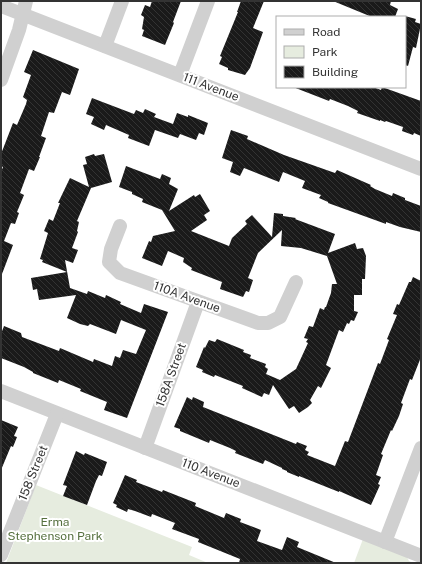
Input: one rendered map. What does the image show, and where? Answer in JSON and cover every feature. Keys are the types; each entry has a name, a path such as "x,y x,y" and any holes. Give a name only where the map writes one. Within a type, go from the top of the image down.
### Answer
{"street":[{"path":"105,46 122,1"},
{"path":"180,75 208,1"},
{"name":"111 Avenue","path":"1,6 24,8 105,46 421,169"},
{"path":"1,80 19,30 24,8"},
{"name":"110A Avenue","path":"120,226 111,249 110,262 120,273 258,323 268,323 280,317 296,282"},
{"name":"158A Street","path":"145,448 198,302"},
{"name":"110 Avenue","path":"1,391 421,556"},
{"name":"158 Street","path":"1,555 57,414"},
{"path":"385,542 421,448"}],"green space":[{"name":"Erma Stephenson Park","path":"36,485 192,547 189,555 208,563 6,563"},
{"path":"363,539 407,557 409,561 413,563 354,563"}],"building":[{"path":"152,1 181,1 165,45 142,36 144,30 142,29 144,17 141,15 145,5 150,7"},
{"path":"241,1 264,1 253,28 263,32 250,68 245,75 228,70 228,68 219,64 222,57 220,56"},
{"path":"333,1 391,1 390,5 398,9 395,16 370,16"},
{"path":"406,16 416,19 415,22 421,24 416,48 413,47 408,66 406,65"},
{"path":"33,50 79,69 70,95 62,92 54,113 49,112 41,136 46,138 40,157 34,171 29,169 20,193 24,195 17,212 19,213 15,224 11,223 4,241 13,245 2,274 1,172 3,167 1,166 1,154 13,123 17,125 26,104 27,100 23,97 31,75 24,72"},
{"path":"296,88 376,88 381,90 382,88 385,88 421,101 421,136 402,131 403,127 357,113 358,111 330,99 329,101"},
{"path":"92,98 134,114 136,110 143,113 145,109 156,114 154,117 173,124 177,113 188,117 188,115 208,123 204,135 199,133 196,140 180,134 178,138 155,130 149,146 128,138 129,135 106,125 104,130 91,124 94,117 86,114"},
{"path":"231,130 248,136 247,139 284,155 335,173 337,170 371,185 370,186 375,189 392,196 393,193 405,198 405,200 421,206 421,232 386,222 386,224 328,203 319,198 321,195 302,188 305,181 283,172 279,182 244,168 240,176 230,172 233,162 222,158"},
{"path":"94,154 95,156 104,154 112,182 91,188 77,221 79,222 78,232 72,248 78,250 73,263 65,260 70,288 87,294 88,291 105,298 106,295 121,302 120,304 141,313 144,304 168,312 127,418 104,410 107,402 80,391 81,389 59,380 58,383 1,358 1,334 4,326 21,333 22,337 59,351 60,348 93,362 94,359 112,366 115,356 120,358 123,350 136,354 146,330 121,320 116,334 90,324 88,326 80,324 67,318 76,295 39,300 37,289 33,290 31,278 67,272 42,262 43,260 40,259 48,233 44,231 49,219 53,221 60,203 58,203 70,178 89,187 83,165 87,164 85,157"},
{"path":"126,166 160,179 162,174 171,178 169,184 178,189 169,211 194,195 195,197 200,194 210,211 204,215 207,220 191,231 229,246 232,238 247,224 245,221 252,215 272,237 274,213 296,218 295,219 335,234 328,253 355,243 357,249 363,248 366,256 365,279 362,279 362,295 354,295 354,311 358,312 354,321 351,320 349,324 347,323 343,332 339,330 326,365 331,368 321,388 318,386 310,400 312,403 308,407 299,413 294,406 289,409 273,385 269,395 264,393 262,397 242,388 243,386 215,375 214,377 202,372 203,370 196,367 204,347 205,348 209,340 215,342 217,339 244,350 243,352 251,355 250,358 266,364 265,367 268,369 266,374 280,380 296,369 308,343 306,342 308,339 304,338 309,326 313,327 320,308 324,310 326,307 331,293 332,284 337,284 327,256 301,248 281,246 282,230 258,253 248,278 253,280 249,292 246,291 243,297 220,289 222,282 191,270 192,268 183,262 184,258 168,251 162,266 142,258 149,241 151,242 153,236 175,231 162,210 142,202 143,199 132,194 132,192 119,187"},
{"path":"413,277 421,281 421,357 412,380 410,379 401,403 403,404 399,416 392,431 391,430 381,454 383,455 376,475 381,477 378,484 380,485 371,505 339,491 287,472 265,460 263,464 235,453 236,451 230,448 210,440 209,443 174,427 187,397 192,400 193,397 204,402 203,407 296,444 297,442 307,446 305,450 309,452 307,455 335,466 345,441 348,442 378,363 380,364 389,340 387,339 397,315 393,314 397,304 399,305 409,282 411,282"},
{"path":"1,420 18,427 14,436 17,437 13,447 11,446 1,470"},
{"path":"76,451 107,462 102,476 99,475 96,481 87,505 63,496 67,486 63,485"},
{"path":"125,475 137,480 136,482 162,492 163,490 196,503 195,506 224,518 226,513 241,519 240,522 261,530 257,541 282,550 287,537 299,542 297,547 336,563 239,563 240,559 198,542 199,539 172,529 175,523 152,514 151,517 128,509 127,512 116,507 117,505 113,503"}]}
